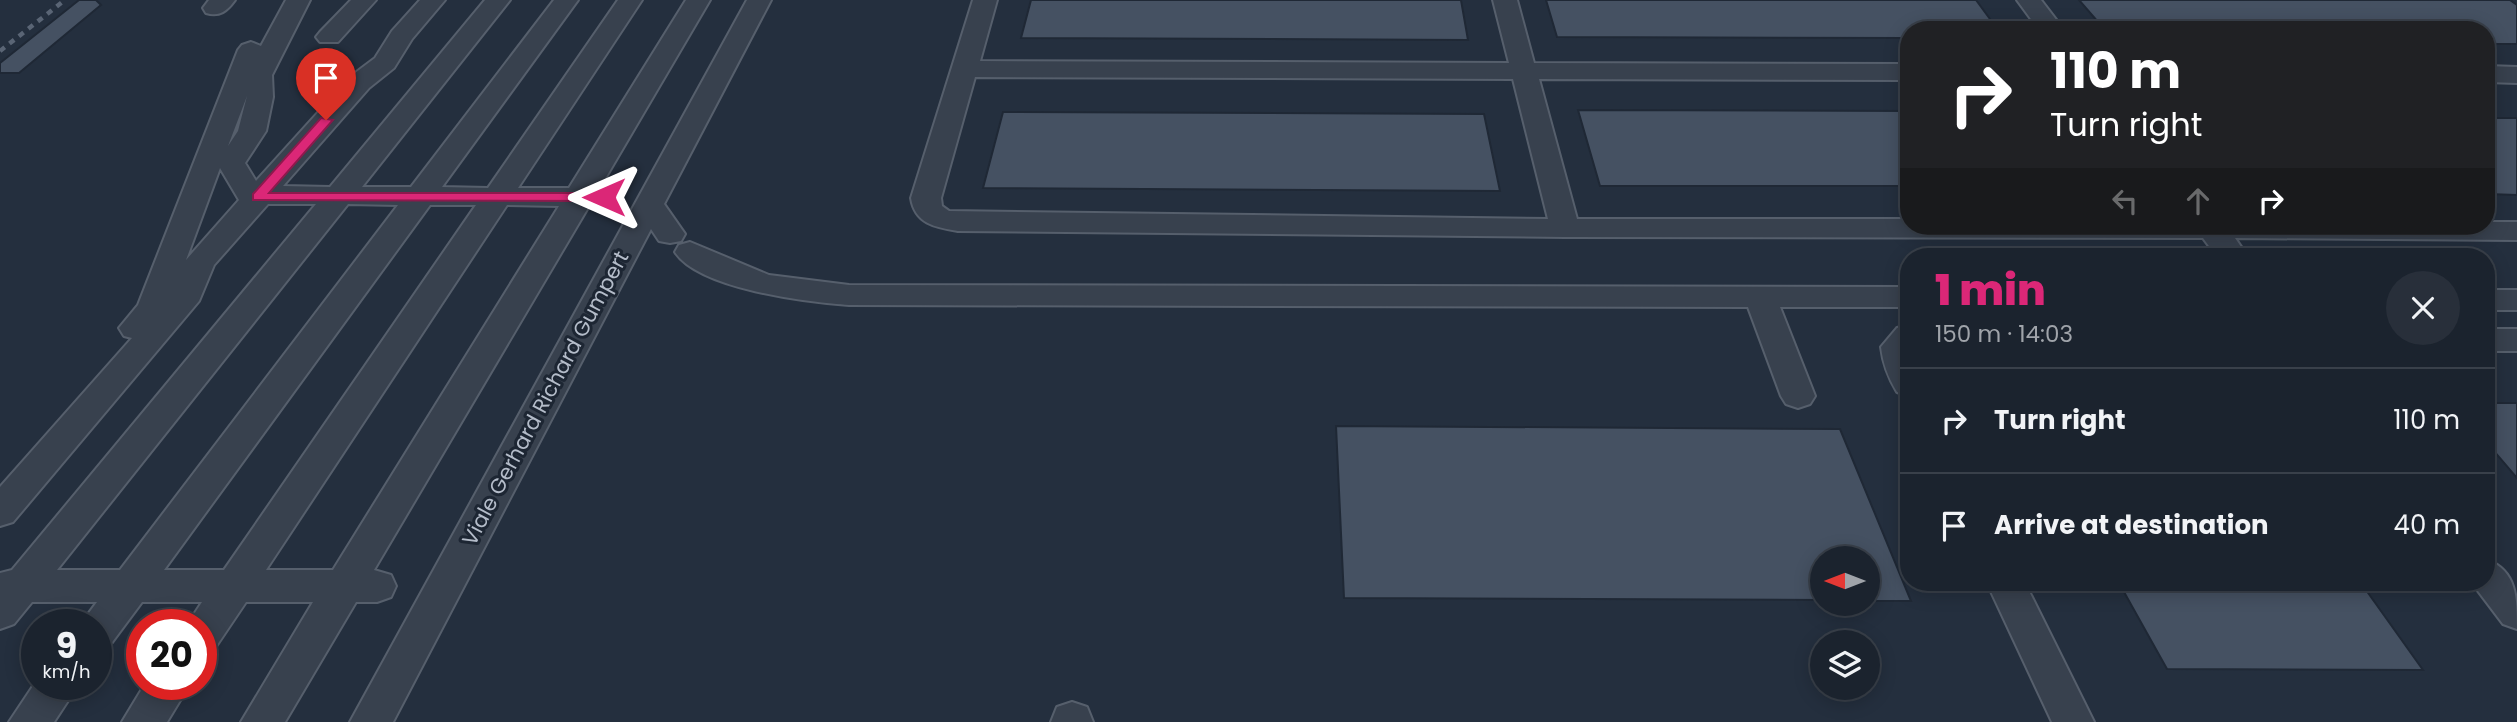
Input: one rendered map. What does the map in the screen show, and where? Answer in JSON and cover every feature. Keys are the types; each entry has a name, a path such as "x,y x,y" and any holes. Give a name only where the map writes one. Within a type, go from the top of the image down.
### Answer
{"street":[{"path":"0,482 152,309 270,0"},
{"path":"298,0 259,75 260,97 252,131 231,163 250,195 592,197"},
{"path":"329,37 365,0"},
{"path":"0,512 188,294 200,262 360,82 385,63 401,36 433,0"},
{"path":"8,595 498,0"},
{"path":"112,612 566,0"},
{"path":"217,612 630,0"},
{"path":"262,722 361,586 592,197 698,0"},
{"name":"Viale Gerhard Richard Gumpert","path":"371,722 759,0"},
{"path":"2029,0 2045,21"},
{"path":"965,69 1900,72"},
{"path":"2495,75 2517,75"},
{"path":"650,205 680,243 730,275 752,282 812,293 1900,297"},
{"path":"1760,296 1797,396"},
{"path":"2495,300 2517,300"},
{"path":"2495,340 2517,340"},
{"path":"1900,344 1897,347 1900,362"},
{"path":"2495,585 2517,613"},
{"path":"8,595 131,586 361,586"},
{"path":"2010,591 2073,722"},
{"path":"30,722 46,700"},
{"path":"143,722 158,700"}],"lane":[{"path":"985,0 926,198 928,210 940,219 958,222 1565,228 1900,228"},
{"path":"1504,0 1565,228"},
{"path":"2495,231 2517,231"}],"building":[{"path":"79,0 96,0 101,5 19,73 0,73 0,63"},
{"path":"1031,0 1461,0 1468,40 1021,38"},
{"path":"1546,0 1976,0 1991,21 1900,21 1900,38 1557,37"},
{"path":"2079,0 2510,0 2517,5 2517,44 2495,44 2495,21 2097,21"},
{"path":"1578,110 1900,111 1900,186 1600,186"},
{"path":"1003,112 1484,114 1500,191 983,188"},
{"path":"2495,118 2517,118 2517,195 2495,194"},
{"path":"2495,403 2517,403 2517,478 2495,452"},
{"path":"1336,426 1840,429 1900,574 1900,591 1907,591 1911,601 1880,601 1880,546 1810,546 1810,600 1344,598"},
{"path":"2123,591 2367,591 2423,670 2167,669"}],"railway":[{"path":"0,51 65,0"}],"route":[{"path":"326,120 258,197 604,197"}]}
